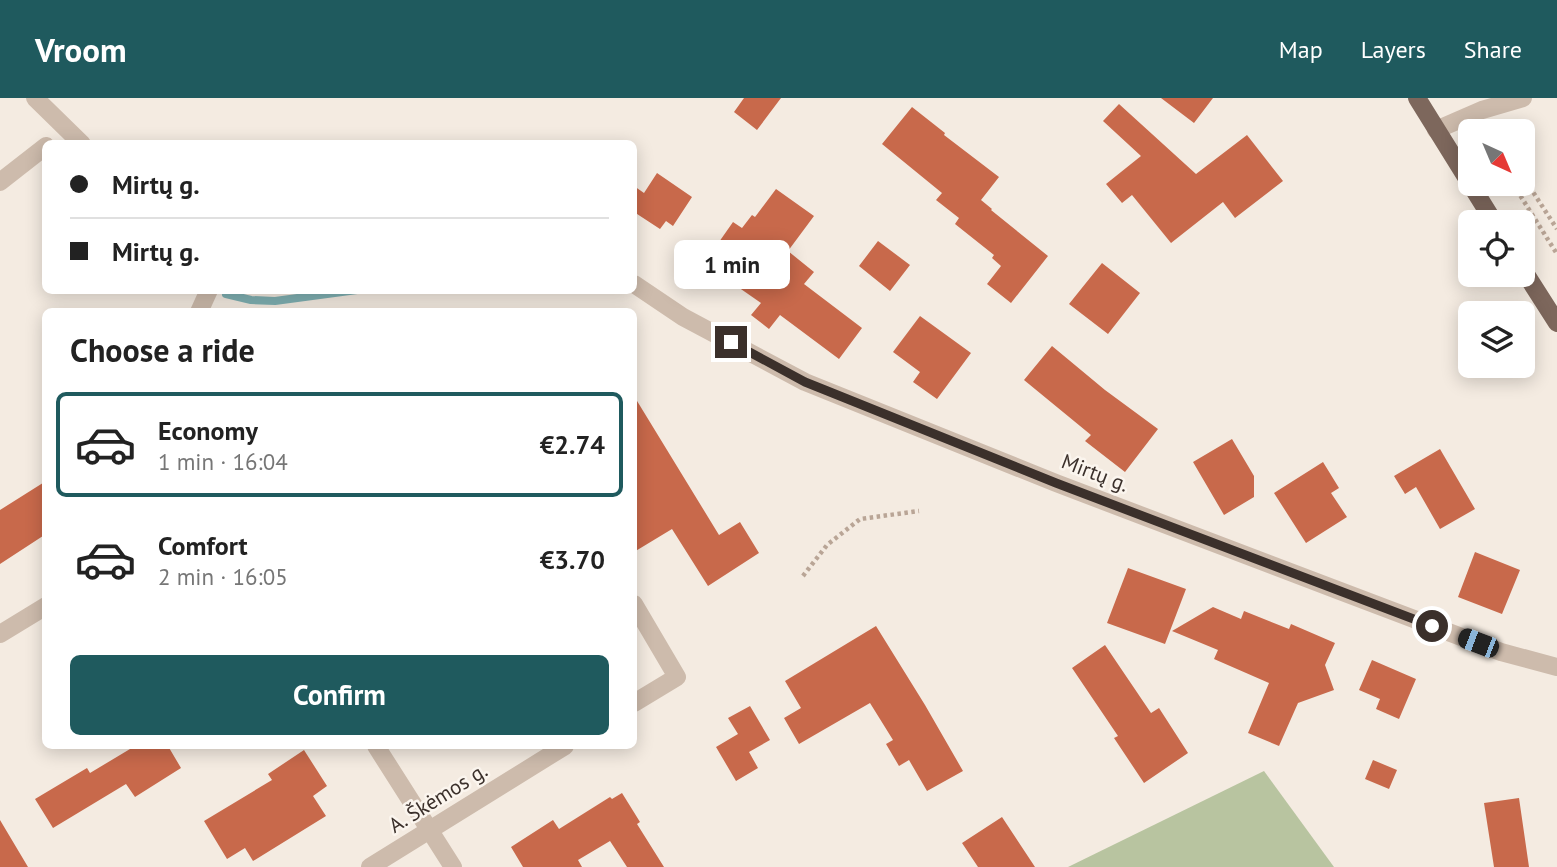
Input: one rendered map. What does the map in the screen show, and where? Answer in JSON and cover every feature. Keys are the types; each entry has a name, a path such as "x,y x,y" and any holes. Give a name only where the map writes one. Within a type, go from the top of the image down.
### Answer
{"main road":[{"path":"1417,98 1486,210"},
{"path":"1534,287 1557,323"}],"street":[{"path":"35,98 78,140"},
{"path":"1436,130 1482,110 1523,98"},
{"path":"53,140 67,129"},
{"path":"0,182 42,149"},
{"name":"Mirtų g.","path":"637,286 683,317 805,382 1056,483 1501,652 1557,667"},
{"path":"0,634 42,608"},
{"path":"637,609 677,677 637,701"},
{"path":"378,749 453,867"},
{"name":"A. Škėmos g.","path":"370,867 560,749"}],"path":[{"path":"1535,195 1557,229"},
{"path":"1521,196 1557,254"},
{"path":"803,576 827,545 860,519 919,511"}],"green space":[{"path":"1264,771 1334,867 1068,867"}],"building":[{"path":"744,98 781,98 757,130 734,112"},
{"path":"1161,98 1213,98 1194,123"},
{"path":"1119,104 1196,174 1247,135 1283,181 1235,218 1223,202 1171,243 1132,195 1122,203 1106,184 1141,156 1103,121"},
{"path":"912,107 999,177 981,200 1048,256 1011,303 987,284 1001,266 992,258 994,255 955,224 959,218 936,200 942,193 882,144"},
{"path":"657,173 692,197 673,226 666,221 660,229 637,214 637,188 644,193"},
{"path":"776,189 814,216 788,251 814,272 804,284 862,328 839,359 780,315 769,329 751,315 761,303 715,271 723,260 712,252 733,222 742,228 752,215 755,217"},
{"path":"878,241 910,265 890,291 859,266"},
{"path":"1102,263 1140,293 1108,334 1069,304"},
{"path":"920,316 971,353 937,399 913,382 920,372 893,352"},
{"path":"1052,346 1158,429 1125,472 1085,441 1091,435 1024,380"},
{"path":"637,401 719,535 740,522 759,553 708,586 672,529 637,550"},
{"path":"1232,439 1254,476 1254,497 1224,515 1193,462"},
{"path":"1440,449 1475,509 1440,529 1416,487 1405,494 1394,476"},
{"path":"1323,462 1339,488 1331,493 1347,517 1306,543 1274,493"},
{"path":"42,484 42,537 0,564 0,510"},
{"path":"1475,552 1520,570 1502,614 1458,597"},
{"path":"1128,568 1186,589 1165,644 1107,623"},
{"path":"1213,607 1241,619 1244,611 1289,629 1291,624 1335,643 1325,665 1334,690 1298,703 1279,746 1248,733 1269,683 1214,659 1218,650 1172,631"},
{"path":"876,626 963,771 927,791 909,760 899,766 886,744 893,740 870,703 799,744 784,718 801,708 785,681"},
{"path":"1105,645 1151,713 1159,708 1188,753 1144,783 1114,738 1118,736 1072,668"},
{"path":"1372,660 1416,679 1399,719 1376,709 1380,699 1359,690"},
{"path":"750,706 770,740 749,752 758,768 736,781 716,747 738,734 728,718"},
{"path":"130,749 170,749 181,768 135,797 126,784 53,828 35,799 87,768 90,773"},
{"path":"304,750 327,786 313,796 326,816 253,861 245,848 227,859 204,821 272,780 268,774"},
{"path":"1373,760 1397,770 1389,789 1365,779"},
{"path":"622,793 640,822 637,824 664,867 627,867 610,841 578,860 582,867 523,867 511,847 553,820 559,829 610,797 612,799"},
{"path":"1519,798 1529,867 1494,867 1484,803"},
{"path":"1002,817 1035,867 978,867 962,843"},
{"path":"0,820 28,867 0,867"}],"waterway":[{"path":"226,294 251,300 275,301 327,294"}],"route":[{"path":"731,342 805,382 1056,483 1432,626"}]}
